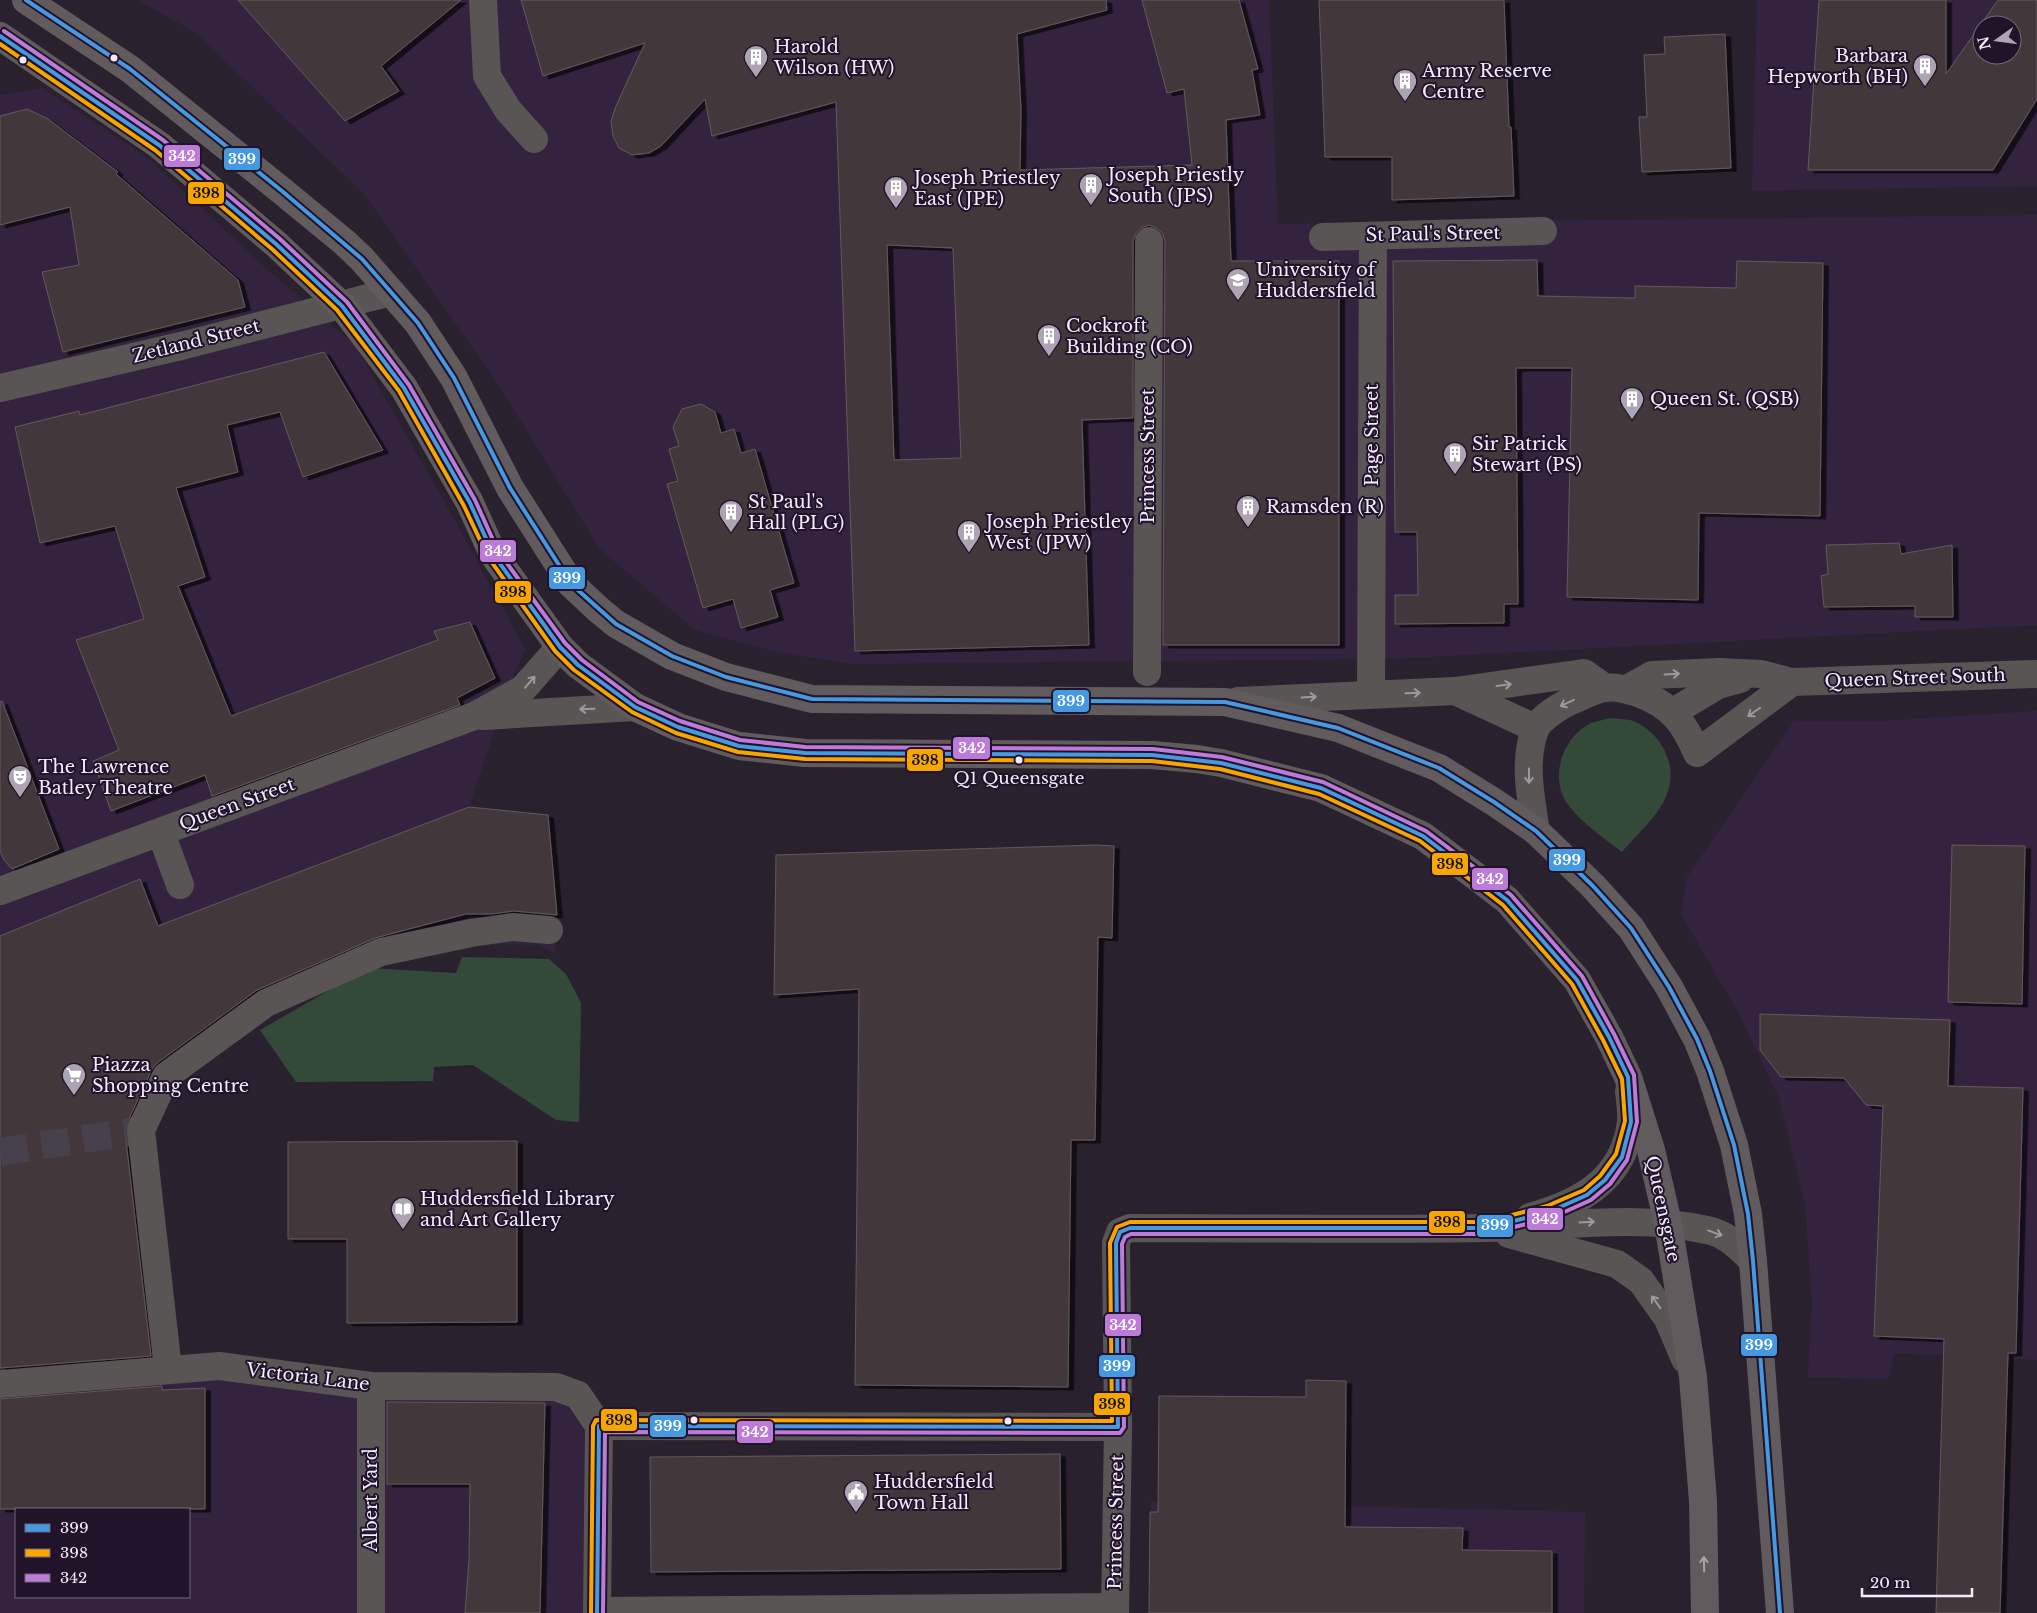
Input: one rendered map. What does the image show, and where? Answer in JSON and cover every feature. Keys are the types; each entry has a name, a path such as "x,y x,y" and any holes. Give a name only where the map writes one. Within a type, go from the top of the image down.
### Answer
{"highway":[{"path":"26,0 130,69 344,242 418,323 454,378 510,488 571,584 616,624 672,656 726,677 812,699 1225,702 1338,728 1439,768 1536,831 1593,886 1631,928 1669,987 1697,1039 1710,1071 1734,1145 1748,1214 1753,1261 1780,1613"},
{"name":"Queensgate","path":"0,36 159,145 276,244 342,306 404,388 470,504 493,554 560,647 578,665 635,707 678,727 739,746 805,753 1152,755 1205,760 1321,788 1423,836 1507,900 1577,980 1609,1036 1628,1077 1651,1150 1668,1223 1693,1377 1703,1501 1704,1613"}],"street":[{"path":"483,0 487,76 508,110 534,139"},
{"name":"St Paul's Street","path":"1323,237 1543,231"},
{"name":"Page Street","path":"1371,694 1373,236"},
{"name":"Princess Street","path":"1147,672 1149,241"},
{"name":"Zetland Street","path":"0,388 185,346 391,292"},
{"name":"Queen Street","path":"0,891 474,716 523,689 560,647"},
{"name":"Queen Street South","path":"1535,728 1561,705 1616,689 1652,675 1719,672 1761,674 1792,682 2037,674"},
{"path":"1225,702 1455,691 1584,673 1616,689 1654,699 1673,712 1688,731 1697,753 1792,682"},
{"name":"Queen Street South","path":"1673,712 1718,684 1761,674"},
{"path":"1455,691 1535,728 1529,762 1529,787 1536,831"},
{"name":"Queen Street","path":"474,716 635,707"},
{"path":"161,833 180,885"},
{"path":"168,1369 141,1130 166,1076 266,1003 380,952 470,933 513,927 550,930"},
{"path":"1486,1228 1549,1212 1587,1195 1605,1180 1622,1157 1631,1122 1628,1077"},
{"path":"1486,1228 1607,1221 1668,1223 1710,1230 1731,1239 1753,1261"},
{"name":"Princess Street","path":"1115,1610 1118,1427 1116,1243 1120,1232 1130,1228 1486,1228"},
{"path":"1486,1228 1617,1264 1641,1281 1668,1318 1693,1377"},
{"name":"Victoria Lane","path":"0,1384 220,1366 371,1386 556,1387 578,1395 599,1426"},
{"name":"Albert Yard","path":"371,1386 371,1613"},
{"path":"1115,1610 597,1612 599,1426 1118,1427"}],"shaded area":[{"name":"University of Huddersfield","path":"138,0 1269,0 1278,224 2037,215 2037,625 1390,659 854,664 781,653 695,630 600,549 494,378 364,194 196,33"},
{"name":"Barbara Hepworth (BH)","path":"1757,0 2037,0 2037,186 1752,191"},
{"path":"42,88 148,158 260,263 355,345 449,510 525,649 510,684 469,807 548,815 557,915 555,954 539,945 457,944 380,963 258,1021 177,1082 153,1130 180,1358 374,1376 574,1380 590,1427 595,1613 0,1613 0,95"},
{"path":"2037,711 2037,1360 1895,1353 1888,1379 1808,1377 1812,1303 1805,1203 1779,1098 1737,1010 1681,914 1687,877 1794,721 1880,721"},
{"path":"1151,1501 1585,1512 1584,1613 1149,1613"}],"green space":[{"path":"1610,718 1630,720 1640,724 1649,731 1663,748 1668,758 1670,769 1668,791 1660,808 1622,852 1575,813 1563,795 1560,784 1561,760 1572,738 1591,723"},
{"path":"462,957 549,959 566,974 581,1003 579,1122 556,1120 473,1065 434,1067 433,1081 296,1082 260,1030 368,968 456,973"}],"building":[{"path":"238,0 461,0 381,66 399,91 345,121"},
{"path":"521,0 1106,0 1107,10 1017,34 1021,110 1020,170 1192,165 1184,89 1167,93 1142,0 1239,0 1258,69 1252,70 1260,115 1226,120 1231,261 1339,261 1339,645 1163,645 1165,241 1163,234 1157,228 1149,225 1141,228 1136,233 1133,241 1133,418 1082,420 1089,645 855,651 836,102 712,136 705,99 661,146 649,153 632,155 619,148 613,136 611,121 645,43 543,76","holes":["887,245 953,248 961,458 894,460"]},
{"name":"Army Reserve Centre","path":"1319,0 1504,0 1514,196 1392,200 1392,157 1325,157"},
{"name":"Barbara Hepworth (BH)","path":"1819,0 1946,0 1946,74 1972,37 1972,65 2022,65 2022,15 1987,15 1998,0 2037,0 2037,99 1993,170 1808,170"},
{"path":"1725,34 1731,168 1642,172 1639,117 1647,117 1644,55 1665,54 1664,37"},
{"path":"27,109 48,119 118,172 116,174 238,280 245,307 63,352 42,272 79,265 70,207 0,225 0,116"},
{"path":"1537,260 1538,296 1635,298 1635,286 1736,288 1737,261 1823,263 1820,516 1699,513 1698,600 1567,597 1572,368 1516,368 1518,604 1504,604 1504,623 1395,624 1395,595 1418,595 1417,532 1395,532 1393,261"},
{"path":"324,352 383,450 303,477 280,412 227,425 238,472 176,488 205,577 178,586 231,716 438,640 434,631 470,622 495,678 457,698 460,705 212,796 205,775 111,811 93,761 119,750 76,640 144,619 115,526 40,543 15,427 79,411 80,415"},
{"name":"St Paul's Hall (PLG)","path":"701,404 715,412 721,433 734,429 741,453 755,449 794,583 770,590 778,617 741,628 733,599 703,608 667,484 678,481 669,449 679,446 673,427 682,409"},
{"path":"1899,543 1901,554 1952,545 1953,617 1915,617 1915,606 1824,607 1821,576 1828,574 1826,545"},
{"name":"The Lawrence Batley Theatre","path":"2,701 59,849 12,869 4,860 0,851 0,702"},
{"name":"Piazza Shopping Centre","path":"469,807 548,815 557,915 514,911 491,914 466,914 375,938 257,990 157,1063 152,1069 127,1123 125,1132 151,1356 0,1368 0,936 140,879 158,926"},
{"path":"1952,845 2025,846 2022,1004 1948,1002"},
{"path":"1114,846 1112,938 1098,937 1095,1140 1071,1140 1068,1387 855,1385 859,989 774,995 776,855"},
{"path":"1760,1014 1950,1020 1948,1086 2023,1088 2016,1353 2008,1353 2000,1613 1936,1613 1944,1339 1874,1336 1883,1106 1866,1105 1844,1078 1781,1077 1760,1050"},
{"name":"Huddersfield Library and Art Gallery","path":"517,1141 517,1322 347,1323 347,1239 288,1239 288,1142"},
{"path":"1306,1380 1346,1381 1345,1527 1463,1528 1462,1550 1552,1551 1552,1613 1149,1613 1150,1512 1158,1512 1159,1396 1306,1397"},
{"path":"162,1386 162,1390 205,1388 205,1509 0,1509 0,1399"},
{"path":"387,1402 545,1403 540,1613 465,1613 469,1560 470,1484 387,1484"},
{"name":"Huddersfield Town Hall","path":"1060,1454 1061,1569 651,1572 650,1457"}],"tunnel":[{"path":"0,1152 141,1130"}],"transit line":[{"name":"399","path":"26,0 130,69 282,191 362,259 418,323 454,378 510,488 571,584 616,624 672,656 726,677 812,699 1225,702 1338,728 1439,768 1536,831 1593,886 1631,928 1669,987 1697,1039 1710,1071 1734,1145 1748,1214 1753,1261 1780,1613"},
{"name":"342","path":"4,31 163,140 280,239 347,302 409,385 475,500 498,551 565,643 582,660 638,702 680,721 740,740 805,747 1153,749 1222,757 1323,782 1426,831 1511,895 1582,976 1634,1075 1637,1122 1627,1160 1610,1184 1591,1200 1551,1218 1486,1234 1131,1234 1125,1237 1122,1244 1124,1427 1120,1433 605,1432 603,1613"},
{"name":"399","path":"0,36 159,145 276,244 342,306 404,388 470,503 493,554 560,647 578,665 635,707 678,727 739,746 805,753 1152,755 1221,763 1321,788 1423,836 1507,900 1577,980 1609,1037 1628,1077 1631,1122 1622,1157 1605,1180 1587,1195 1549,1212 1486,1228 1130,1228 1120,1232 1116,1243 1118,1427 599,1426 597,1613"},
{"name":"398","path":"0,44 155,150 272,249 337,310 399,391 464,506 488,557 555,651 574,670 632,712 676,733 738,752 805,759 1152,761 1220,769 1319,794 1420,841 1503,905 1572,984 1622,1079 1625,1121 1616,1154 1600,1176 1584,1190 1547,1206 1485,1222 1130,1222 1117,1227 1110,1243 1112,1421 596,1420 593,1426 591,1613"}],"place":[{"name":"Harold Wilson (HW)","path":"756,78"},
{"name":"Barbara Hepworth (BH)","path":"1925,87"},
{"name":"Army Reserve Centre","path":"1405,102"},
{"name":"Joseph Priestly South (JPS)","path":"1091,206"},
{"name":"Joseph Priestley East (JPE)","path":"896,209"},
{"name":"University of Huddersfield","path":"1238,301"},
{"name":"Cockroft Building (CO)","path":"1049,357"},
{"name":"Queen St. (QSB)","path":"1632,420"},
{"name":"Sir Patrick Stewart (PS)","path":"1455,475"},
{"name":"Ramsden (R)","path":"1248,528"},
{"name":"St Paul's Hall (PLG)","path":"731,533"},
{"name":"Joseph Priestley West (JPW)","path":"969,553"},
{"name":"Q1 Queensgate","path":"1019,760"},
{"name":"The Lawrence Batley Theatre","path":"20,798"},
{"name":"Piazza Shopping Centre","path":"74,1096"},
{"name":"Huddersfield Library and Art Gallery","path":"403,1230"},
{"name":"Huddersfield Town Hall","path":"856,1513"}]}
